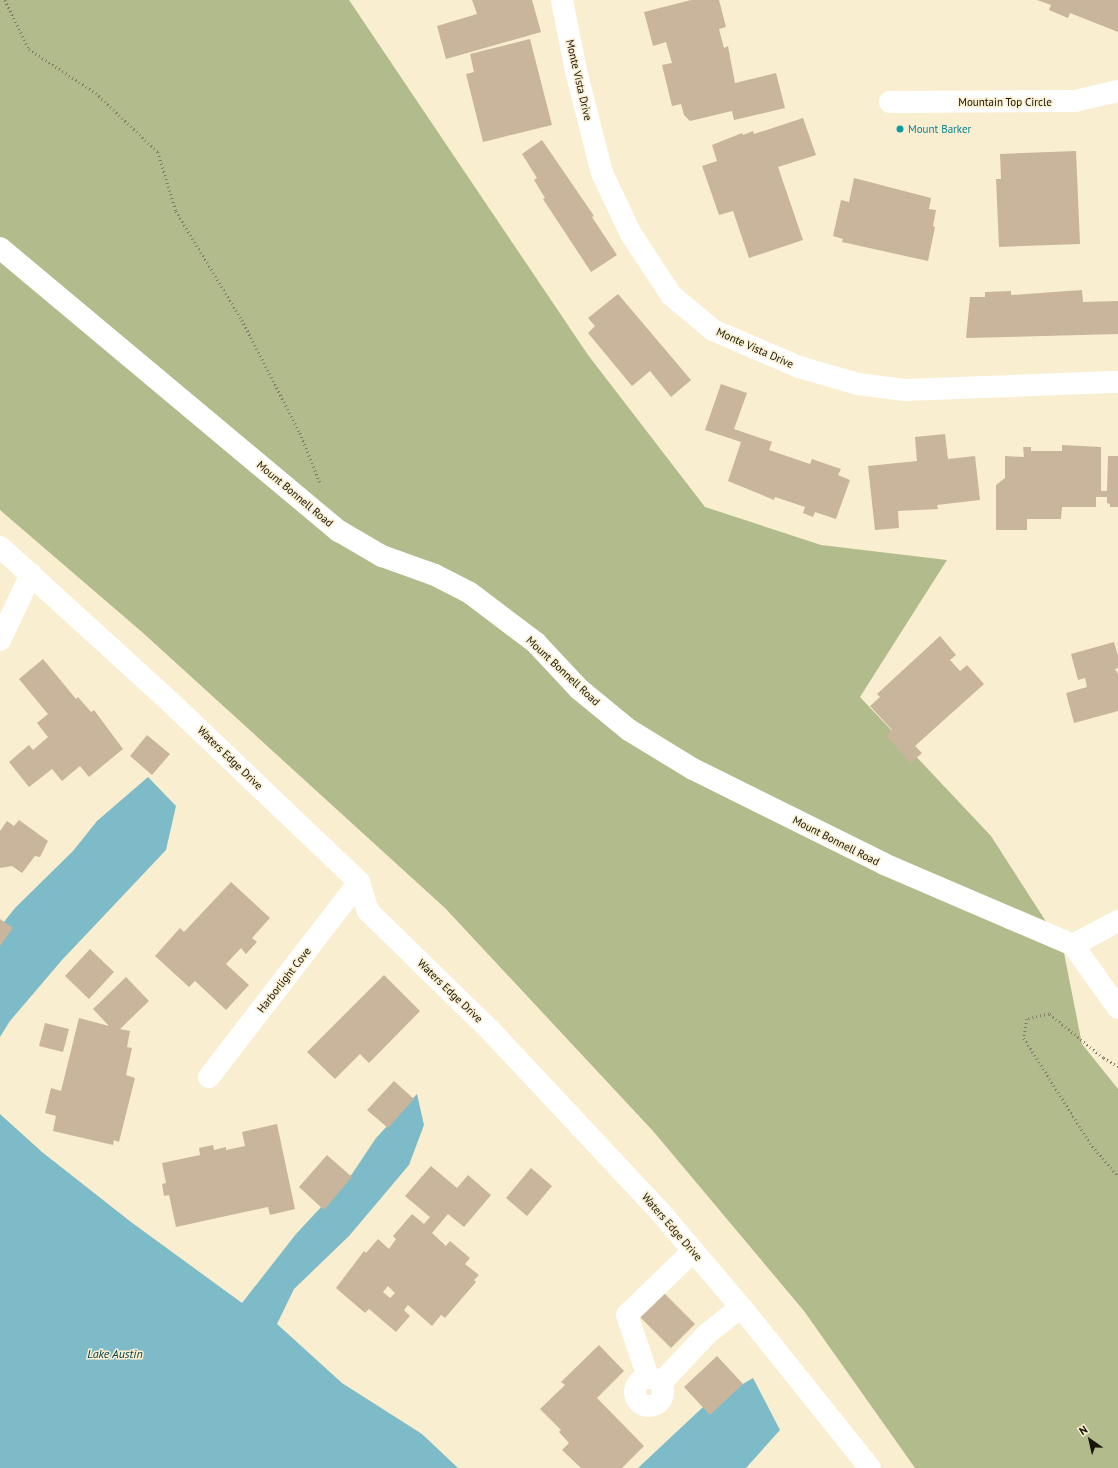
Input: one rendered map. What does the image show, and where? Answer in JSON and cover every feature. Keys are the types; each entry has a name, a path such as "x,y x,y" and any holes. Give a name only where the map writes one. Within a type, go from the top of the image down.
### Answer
{"street":[{"name":"Monte Vista Drive","path":"562,0 576,71 602,173 631,234 671,295 713,330 799,367 858,384 905,390 1118,382"},
{"name":"Mountain Top Circle","path":"890,102 1074,101 1118,91"},
{"name":"Mount Bonnell Road","path":"0,248 339,531 382,556 435,575 470,593 536,643 579,689 629,730 693,769 884,864 1073,945"},
{"name":"Waters Edge Drive","path":"0,547 167,698 359,882 368,911 490,1030 662,1214 741,1307 870,1468"},
{"path":"0,640 31,574"},
{"name":"Harborlight Cove","path":"209,1077 359,882"},
{"path":"1118,920 1073,945 1118,1008"},
{"path":"692,1251 627,1315 655,1380 707,1334 741,1307"}],"path":[{"path":"5,0 29,49 96,93 158,152 176,211 242,320 300,433 323,490"},
{"path":"1118,1067 1103,1058 1048,1014 1027,1019 1024,1038 1090,1143 1118,1176"}],"green space":[{"path":"0,0 349,0 588,355 705,507 821,545 947,560 860,697 991,836 1063,948 1082,1044 1118,1089 1118,1468 915,1468 804,1311 653,1131 445,908 142,632 0,510"}],"water":[{"path":"148,777 176,806 166,850 62,960 10,1021 0,1037 0,927 15,908 73,851 97,821"},
{"name":"Lake Austin","path":"417,1094 424,1125 409,1165 349,1236 294,1289 277,1324 342,1383 422,1434 458,1468 0,1468 0,1114 42,1152 131,1222 242,1303 296,1234 352,1174 376,1138"},
{"path":"753,1378 780,1430 746,1468 638,1468 702,1408"}],"building":[{"path":"472,0 532,0 541,32 446,59 437,26 477,14"},
{"path":"691,0 719,0 726,27 719,29 724,48 728,46 735,83 776,73 785,108 734,120 732,111 690,121 684,115 681,104 672,106 662,65 672,63 666,42 653,46 644,12"},
{"path":"1037,0 1118,0 1118,32 1070,13 1068,18 1049,10 1051,5"},
{"path":"530,39 552,125 483,142 466,74 474,72 470,54"},
{"path":"803,118 816,155 778,167 803,240 749,258 733,211 719,215 702,166 717,161 712,145 742,133 743,135 753,131 754,134"},
{"path":"542,140 594,216 592,217 617,255 591,272 543,199 545,198 534,180 537,178 522,154"},
{"path":"1076,151 1080,244 999,247 996,179 1001,179 1000,154"},
{"path":"854,178 931,198 929,209 936,210 933,226 935,227 928,261 842,242 843,239 833,236 841,200 849,202"},
{"path":"1082,290 1083,302 1118,301 1118,334 966,338 970,297 985,297 985,292 1011,291 1011,295"},
{"path":"618,294 691,380 671,397 650,371 632,386 588,333 595,326 588,318"},
{"path":"721,384 747,393 734,429 772,442 769,450 810,464 812,459 841,469 838,475 850,480 836,519 815,512 813,517 803,513 805,507 775,497 774,500 728,481 741,442 705,430"},
{"path":"945,434 948,459 975,456 980,500 937,505 938,509 898,511 899,528 875,530 868,466 917,461 915,437"},
{"path":"1062,445 1101,447 1101,491 1107,491 1108,456 1118,456 1118,507 1110,507 1110,504 1107,503 1107,497 1096,497 1096,507 1062,507 1061,519 1027,519 1027,530 996,530 996,485 1005,478 1005,456 1024,457 1023,447 1031,447 1031,451 1062,451"},
{"path":"940,636 956,655 950,660 960,671 967,665 984,684 915,746 922,753 911,763 886,736 892,730 870,706 880,697 877,694"},
{"path":"1114,642 1118,656 1118,668 1115,669 1118,674 1118,711 1074,723 1066,693 1087,687 1085,678 1078,680 1071,654"},
{"path":"43,659 76,699 78,697 91,712 94,710 123,749 89,777 80,766 62,781 52,769 29,787 9,762 29,745 33,750 48,737 37,723 48,714 19,679"},
{"path":"147,735 170,754 152,775 130,756"},
{"path":"19,820 48,841 40,857 35,856 22,873 12,866 0,868 0,831 7,821 14,826"},
{"path":"231,882 270,918 252,938 257,942 246,954 241,948 226,964 249,985 226,1010 195,981 189,987 155,956 180,928 184,932"},
{"path":"0,919 13,928 0,946"},
{"path":"90,949 114,972 89,999 65,976"},
{"path":"384,975 420,1011 369,1063 360,1054 335,1079 307,1052"},
{"path":"126,977 149,1001 120,1029 130,1031 127,1047 132,1048 126,1075 135,1078 119,1142 114,1140 113,1145 53,1131 56,1116 45,1113 51,1088 61,1091 79,1018 109,1026 93,1009"},
{"path":"45,1023 69,1029 63,1052 39,1046"},
{"path":"394,1081 414,1099 388,1128 367,1110"},
{"path":"277,1124 295,1209 270,1215 268,1207 176,1227 169,1195 164,1196 162,1184 166,1183 162,1163 200,1155 199,1148 213,1145 214,1150 226,1147 226,1150 245,1146 242,1132"},
{"path":"327,1155 352,1177 324,1210 299,1187"},
{"path":"431,1166 457,1188 468,1175 491,1195 464,1227 448,1214 432,1233 446,1246 450,1241 470,1258 465,1264 479,1275 474,1280 476,1282 445,1318 441,1315 432,1326 408,1305 404,1310 410,1316 396,1332 369,1309 365,1313 336,1288 364,1251 366,1253 378,1239 389,1249 396,1239 393,1236 412,1214 424,1224 430,1217 405,1196","holes":["388,1286 395,1293 390,1298 383,1292"]},
{"path":"531,1168 552,1186 527,1216 506,1198"},
{"path":"663,1292 695,1324 671,1348 639,1316"},
{"path":"599,1345 624,1371 597,1398 644,1446 622,1468 581,1468 562,1450 569,1443 559,1432 561,1430 540,1409 565,1385 561,1382"},
{"path":"717,1356 743,1384 710,1415 684,1387"}],"place":[{"name":"Mount Barker","path":"900,129"}]}
